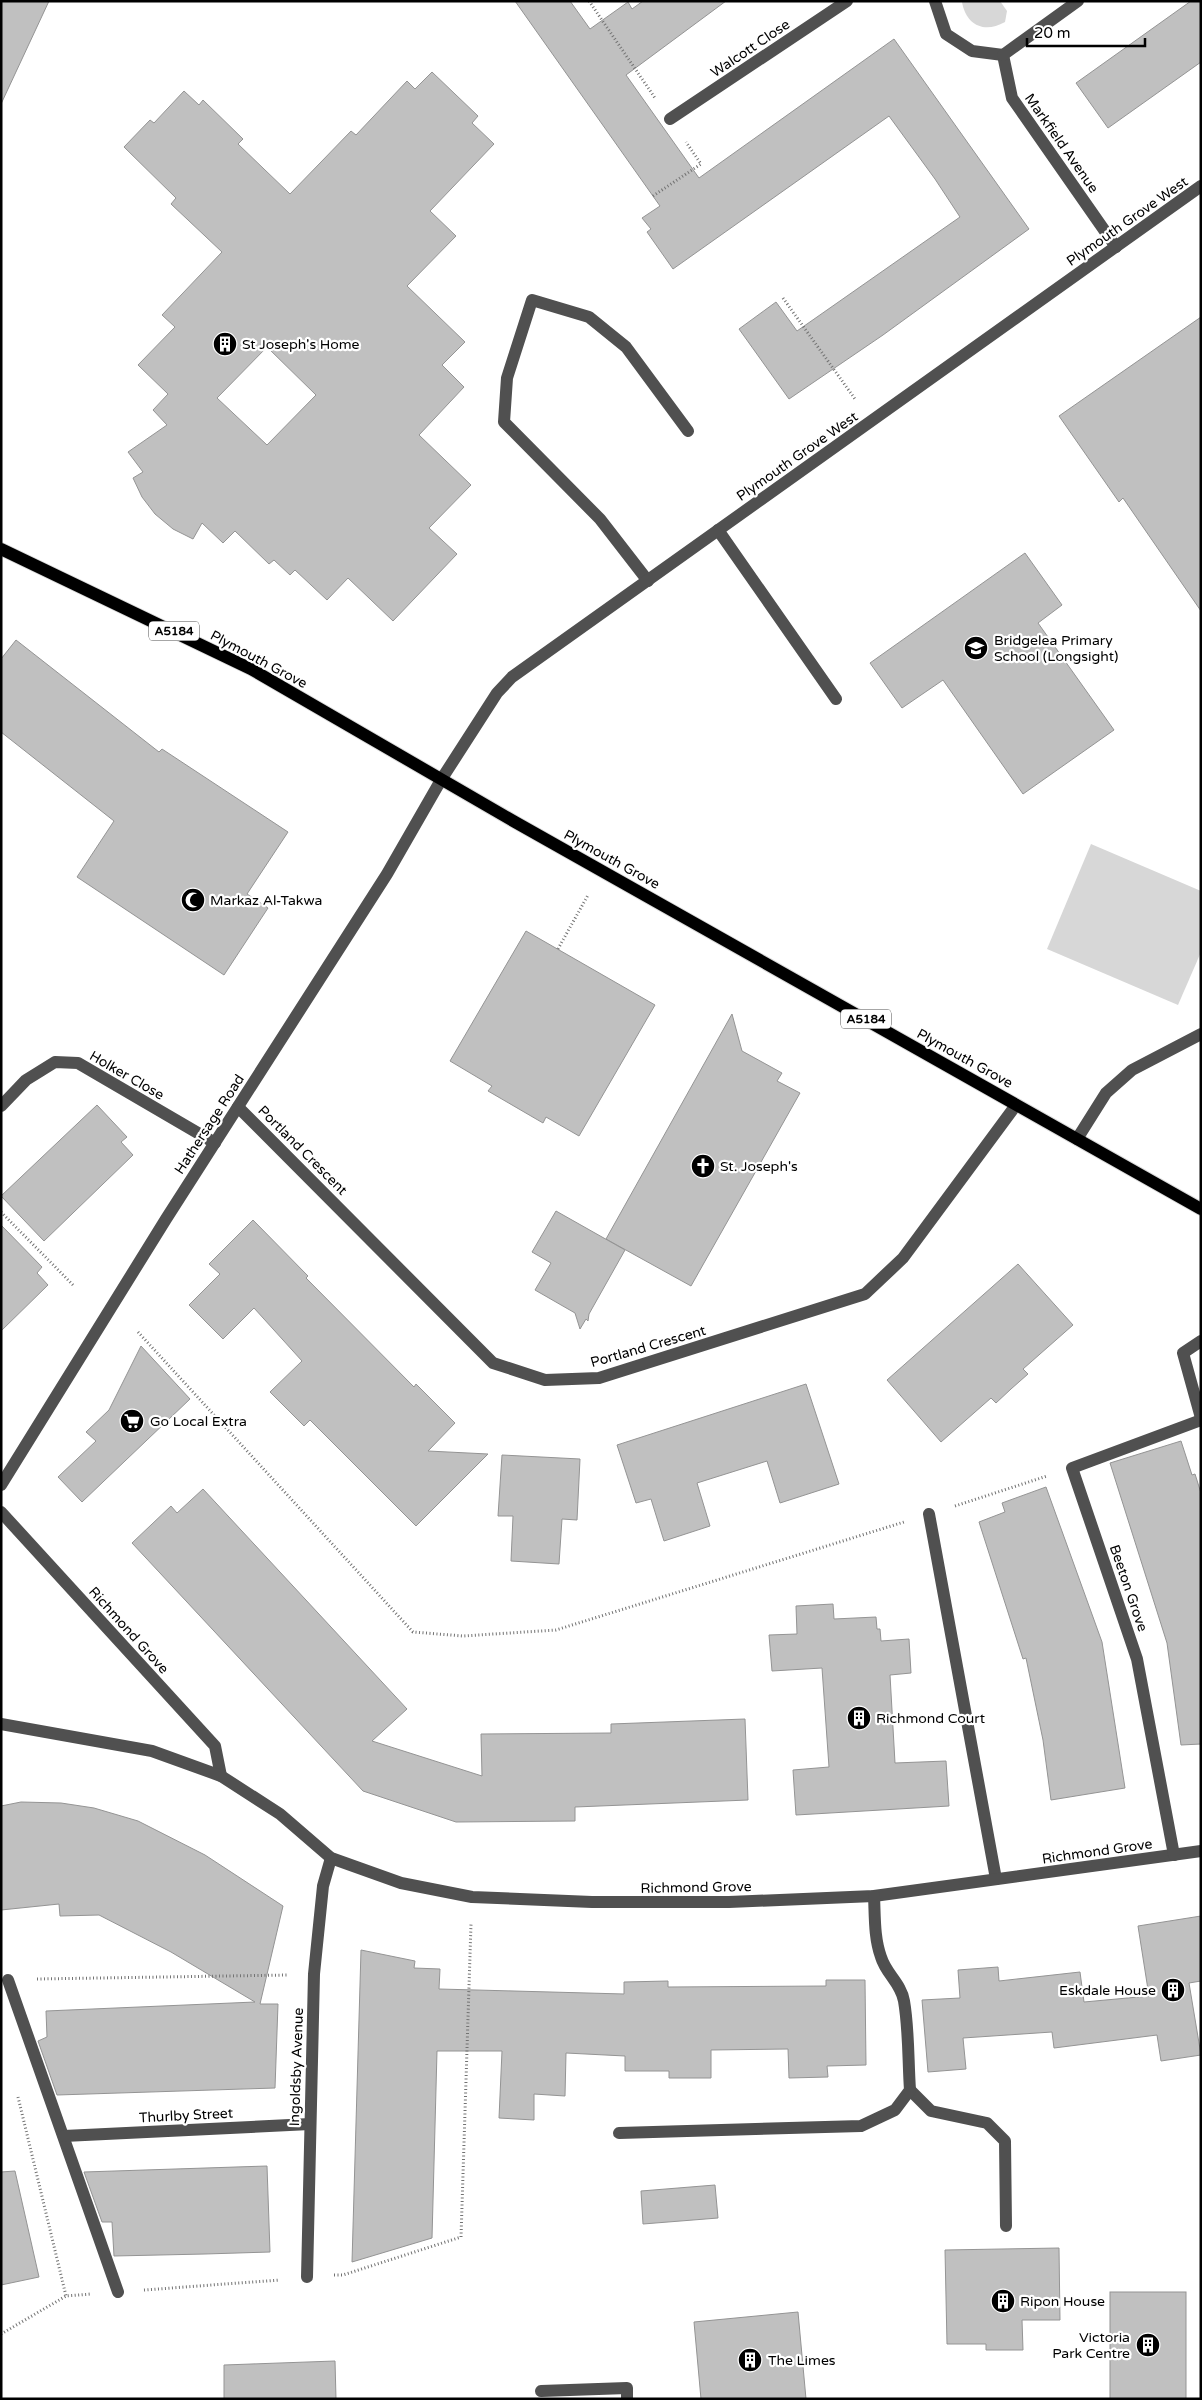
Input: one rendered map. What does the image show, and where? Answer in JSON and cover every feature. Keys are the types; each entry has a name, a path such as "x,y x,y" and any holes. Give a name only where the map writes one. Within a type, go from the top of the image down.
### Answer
{"main road":[{"name":"Plymouth Grove","path":"1,549 250,669 441,780 1201,1209"}],"street":[{"name":"Walcott Close","path":"670,119 847,1"},
{"path":"935,1 946,34 972,51 1003,54 1078,1"},
{"name":"Markfield Avenue","path":"1003,54 1012,98 1116,247"},
{"name":"Plymouth Grove West","path":"441,780 497,693 512,677 1201,186"},
{"path":"648,580 600,520 504,422 507,378 532,300 589,316 626,347 688,432"},
{"path":"718,530 836,699"},
{"name":"Hathersage Road","path":"1,1486 238,1106 386,874 441,780"},
{"path":"1077,1139 1106,1093 1132,1070 1201,1034"},
{"name":"Holker Close","path":"1,1106 26,1080 55,1062 78,1063 215,1143"},
{"name":"Portland Crescent","path":"238,1106 493,1363 545,1380 599,1378 865,1294 903,1258 1016,1105"},
{"path":"1072,1468 1201,1419 1183,1353 1201,1341"},
{"name":"Beeton Grove","path":"1072,1468 1137,1660 1174,1855"},
{"name":"Richmond Grove","path":"1,1512 214,1746 221,1776"},
{"path":"929,1514 996,1880"},
{"name":"Richmond Grove","path":"1,1724 152,1751 221,1776 280,1814 331,1858 401,1883 472,1897 592,1902 730,1902 874,1896 1201,1851"},
{"name":"Ingoldsby Avenue","path":"307,2277 314,1974 323,1886 331,1858"},
{"path":"619,2133 861,2126 895,2110 910,2090 904,2000 899,1984 887,1972 880,1957 874,1896"},
{"path":"8,1980 118,2292"},
{"path":"910,2090 931,2111 987,2123 1005,2142 1006,2226"},
{"name":"Thurlby Street","path":"64,2136 310,2124"},
{"path":"541,2391 627,2388 627,2399"}],"path":[{"path":"783,298 871,421"},
{"path":"558,949 602,871"},
{"path":"1,1212 74,1286"},
{"path":"138,1332 413,1632 463,1636 556,1630 1072,1468"},
{"path":"8,1980 314,1974"},
{"path":"17,2095 66,2296"}],"shaded area":[{"path":"1000,1 1007,11 1005,22 990,27 983,27 972,22 967,17 962,2"},
{"path":"1091,844 1201,891 1201,952 1178,1005 1047,949"}],"building":[{"path":"1,1 49,1 1,104"},
{"path":"515,1 570,1 590,29 628,2 632,9 643,1 726,1 626,75 699,178 894,39 1029,229 883,335 789,399 739,329 776,302 797,331 960,217 935,179 889,116 673,269 647,232 651,229 642,218 660,206"},
{"path":"1191,1 1201,1 1201,62 1108,128 1076,83"},
{"name":"St Joseph's Home","path":"432,72 478,116 472,123 494,144 430,211 456,236 407,286 465,342 442,365 464,387 419,435 471,485 429,528 457,554 393,621 348,578 327,600 295,570 290,575 274,560 269,564 235,531 223,543 202,523 193,539 173,529 155,514 142,497 133,478 143,472 128,452 167,425 153,410 168,394 138,365 175,327 162,315 222,252 171,204 176,198 124,147 150,120 154,123 184,91 199,105 203,100 243,139 238,144 290,194 351,131 356,135 407,81 415,89","holes":["267,347 316,395 267,445 217,398"]},
{"path":"1201,317 1201,611 1123,498 1119,502 1059,416"},
{"path":"1025,553 1062,605 1038,623 1114,730 1023,794 943,680 902,708 870,663"},
{"path":"16,640 159,752 162,749 288,832 247,894 268,908 224,975 77,877 114,821 1,732 1,659"},
{"path":"526,931 655,1005 579,1136 546,1117 543,1123 488,1091 492,1086 450,1061"},
{"name":"St. Joseph's","path":"732,1014 742,1051 782,1073 777,1081 800,1093 691,1286 606,1239"},
{"path":"97,1105 127,1137 121,1142 133,1155 44,1241 1,1196"},
{"path":"556,1211 625,1250 589,1314 588,1321 586,1319 580,1329 575,1313 535,1290 551,1263 532,1252"},
{"path":"253,1220 308,1276 306,1278 414,1387 416,1384 455,1423 428,1451 488,1454 416,1526 310,1420 304,1426 270,1392 302,1361 254,1308 223,1339 189,1305 220,1274 209,1264"},
{"path":"1,1225 42,1267 37,1273 48,1285 1,1331"},
{"path":"1018,1264 1073,1325 1023,1369 1028,1374 996,1403 991,1398 941,1442 887,1380"},
{"name":"Go Local Extra","path":"141,1346 190,1399 82,1502 58,1477 96,1441 86,1432 109,1410"},
{"path":"806,1384 839,1484 780,1503 767,1461 697,1483 710,1526 664,1541 651,1499 636,1503 617,1445"},
{"path":"1181,1441 1192,1475 1195,1474 1201,1493 1201,1744 1181,1745 1167,1643 1110,1463"},
{"path":"502,1455 580,1459 577,1520 562,1519 559,1564 511,1561 513,1516 498,1516"},
{"path":"1046,1487 1102,1642 1125,1788 1051,1800 1043,1740 1026,1658 1023,1659 979,1522 1005,1512 1002,1503"},
{"path":"203,1489 407,1709 372,1741 482,1776 481,1734 611,1733 611,1724 745,1719 748,1800 575,1807 575,1821 456,1822 363,1791 132,1543 171,1506 177,1513"},
{"name":"Richmond Court","path":"833,1604 834,1619 876,1617 881,1641 909,1639 911,1673 890,1675 895,1763 946,1761 949,1806 796,1815 793,1770 829,1767 822,1668 772,1671 769,1635 797,1634 796,1606"},
{"path":"21,1802 61,1803 94,1808 138,1821 205,1855 283,1906 260,2004 278,2004 275,2088 57,2095 38,2041 47,2037 46,2011 255,2002 171,1952 99,1915 60,1916 59,1904 1,1910 1,1806"},
{"path":"1201,1916 1201,1981 1189,1983 1201,2055 1161,2061 1157,2035 1054,2048 1052,2032 963,2038 966,2069 928,2072 922,2000 960,1998 958,1970 998,1967 999,1981 1080,1972 1084,2002 1149,1996 1138,1926"},
{"path":"361,1950 415,1961 414,1968 440,1969 439,1989 624,1994 624,1982 668,1981 668,1987 826,1986 826,1980 865,1980 866,2065 827,2066 828,2077 789,2078 788,2049 711,2050 711,2078 669,2078 669,2071 625,2071 625,2056 566,2053 565,2096 534,2094 534,2120 499,2118 502,2051 437,2051 432,2238 352,2262"},
{"path":"267,2166 270,2252 114,2256 112,2222 102,2222 84,2172"},
{"path":"15,2171 39,2277 1,2285 1,2172"},
{"path":"715,2185 718,2218 643,2224 641,2191"},
{"name":"Ripon House","path":"1059,2248 1060,2320 1022,2320 1023,2350 986,2350 986,2344 947,2344 945,2250"},
{"name":"Victoria Park Centre","path":"1110,2292 1186,2292 1186,2399 1110,2399"},
{"name":"The Limes","path":"798,2312 806,2399 701,2399 694,2322"},
{"path":"335,2361 336,2399 224,2399 224,2365"}],"place":[{"name":"St Joseph's Home","path":"225,344"},
{"name":"Bridgelea Primary School (Longsight)","path":"976,648"},
{"name":"Markaz Al-Takwa","path":"193,900"},
{"name":"St. Joseph's","path":"703,1166"},
{"name":"Go Local Extra","path":"132,1421"},
{"name":"Richmond Court","path":"859,1718"},
{"name":"Eskdale House","path":"1173,1990"},
{"name":"Ripon House","path":"1003,2301"},
{"name":"Victoria Park Centre","path":"1148,2345"},
{"name":"The Limes","path":"750,2360"}]}
